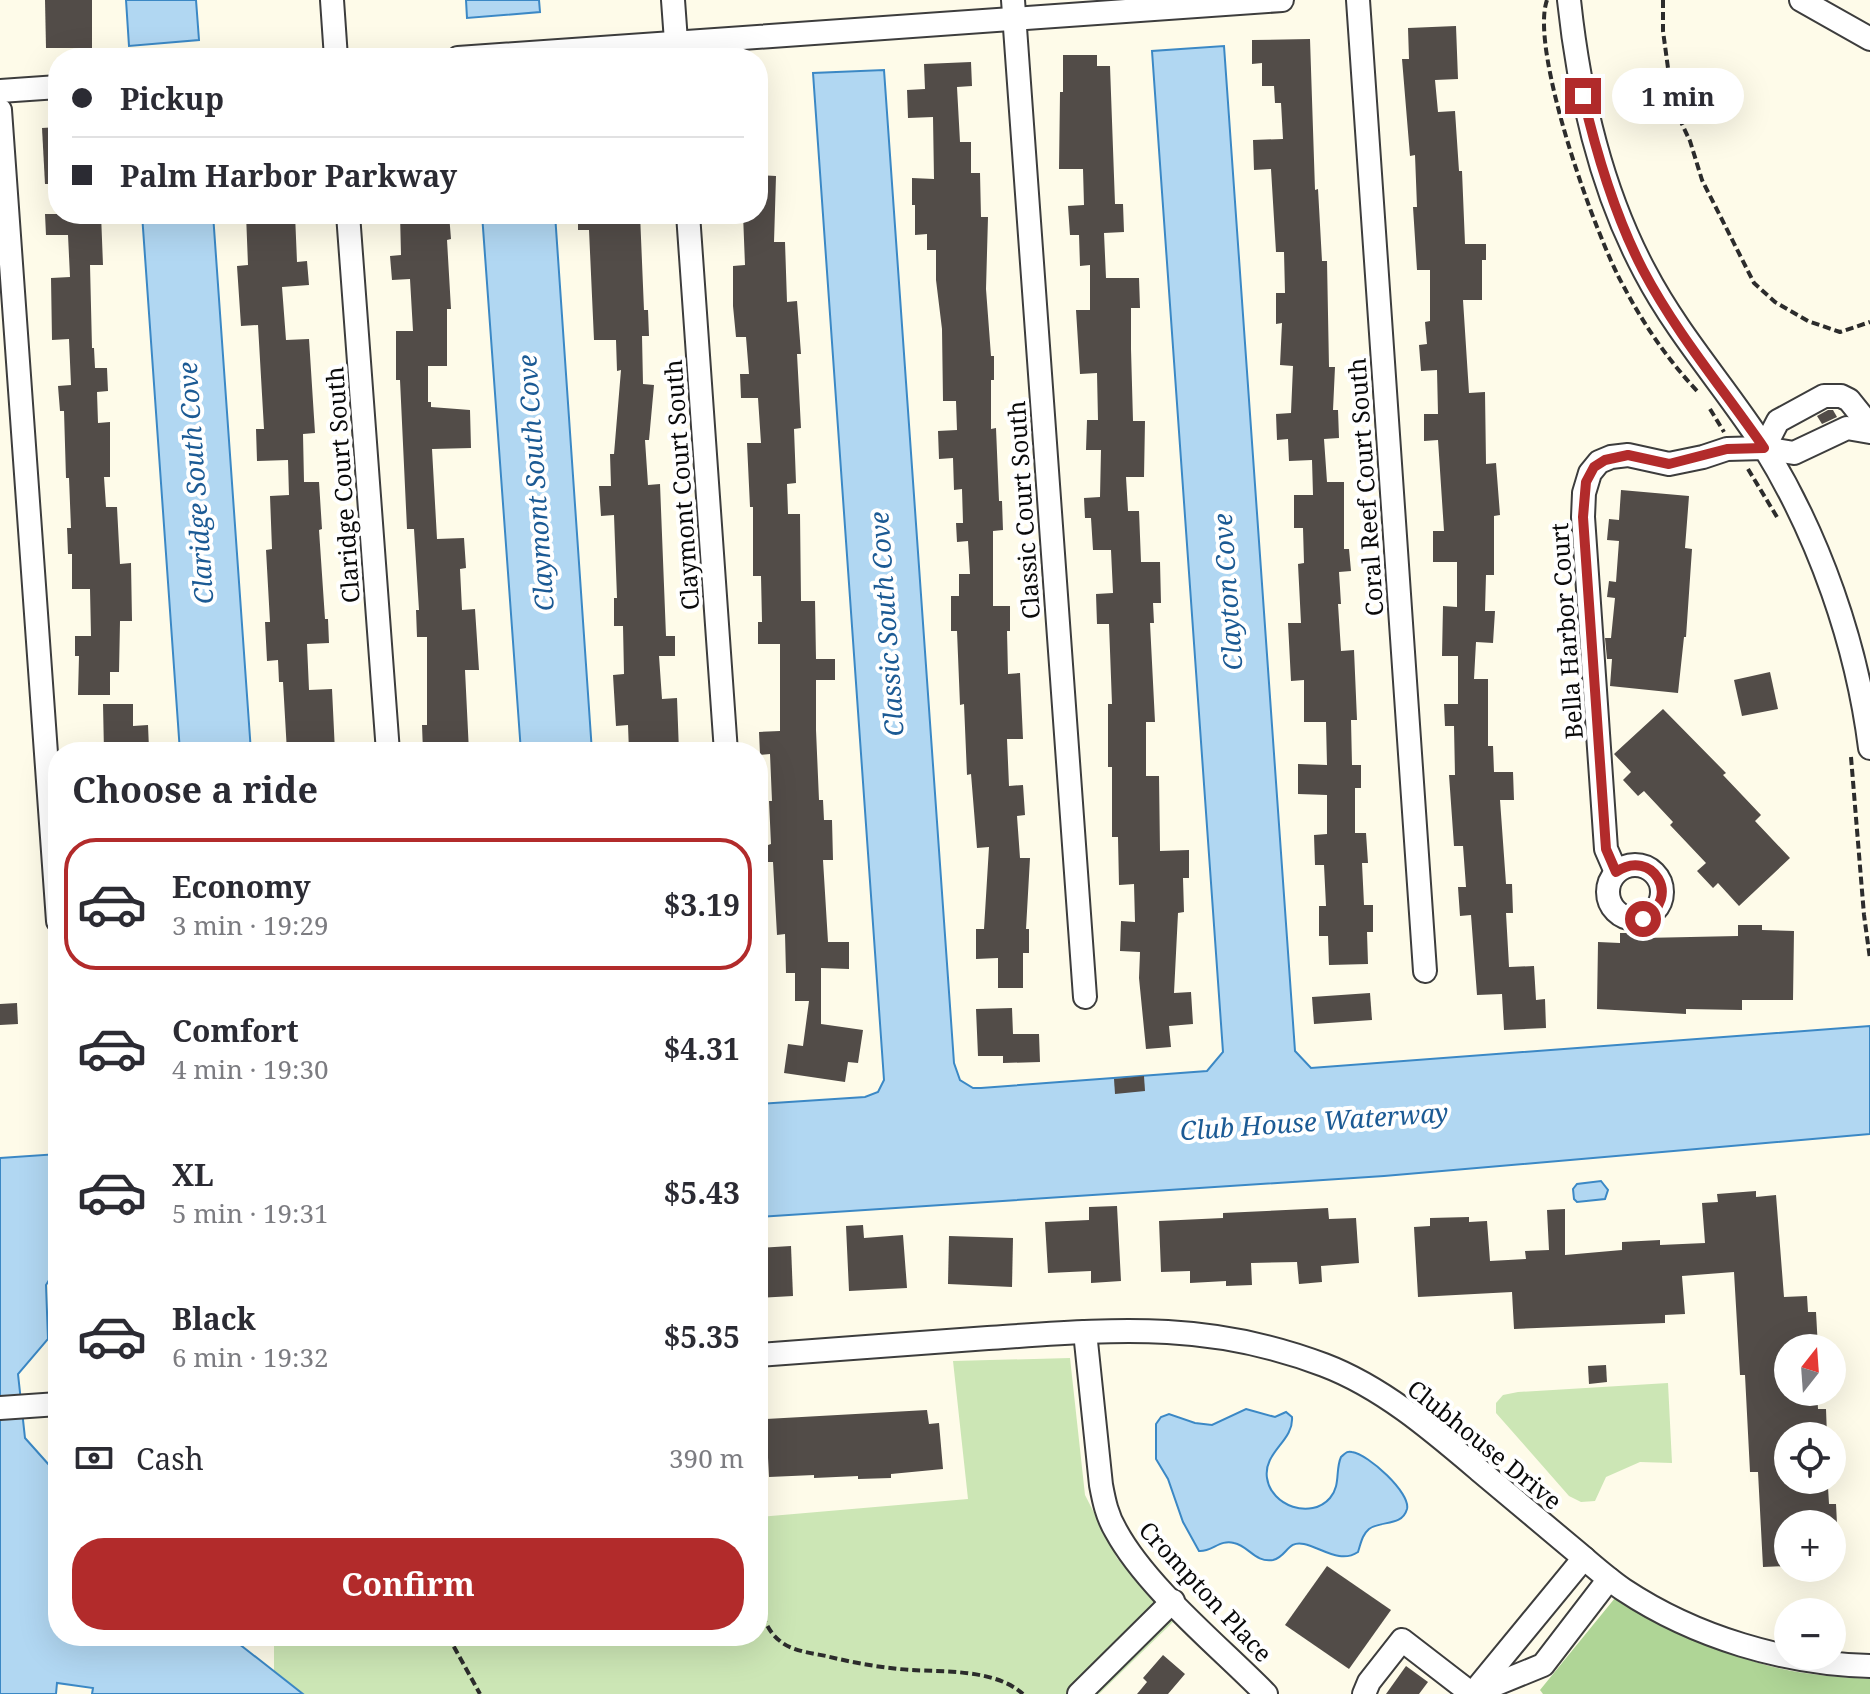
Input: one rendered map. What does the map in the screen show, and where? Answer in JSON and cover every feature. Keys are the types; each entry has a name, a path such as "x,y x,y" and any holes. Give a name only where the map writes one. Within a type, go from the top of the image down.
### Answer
{"street":[{"path":"332,0 335,48"},
{"path":"673,0 676,48"},
{"path":"693,48 1013,10 1282,0"},
{"name":"Coral Reef Court South","path":"1358,0 1425,971"},
{"path":"1569,0 1579,80 1587,113 1605,177 1633,248 1656,293 1764,448 1809,535 1835,599 1853,662 1860,749"},
{"path":"1801,0 1870,39"},
{"name":"Classic Court South","path":"1013,10 1085,997"},
{"path":"0,91 48,88"},
{"path":"0,110 48,781"},
{"name":"Claridge Court South","path":"349,224 387,742"},
{"name":"Claymont Court South","path":"689,224 725,742"},
{"path":"1764,448 1778,421 1824,396 1841,396 1849,400 1870,429"},
{"name":"Bella Harbor Court","path":"1616,872 1606,849 1583,517 1586,482 1599,462 1620,455 1669,464 1727,449 1764,448 1794,453 1847,428 1870,429"},
{"name":"Clubhouse Drive","path":"768,1354 1085,1332 1167,1330 1251,1342 1333,1369 1385,1397 1439,1435 1609,1579 1670,1616 1750,1647 1815,1662 1870,1666"},
{"name":"Crompton Place","path":"1085,1332 1104,1503 1126,1547 1173,1601 1266,1694"},
{"path":"0,1408 48,1405"},
{"path":"1472,1694 1584,1558"},
{"path":"1472,1694 1543,1665 1609,1579"},
{"path":"1079,1694 1173,1601"},
{"path":"1364,1694 1369,1682 1402,1640 1472,1694"}],"path":[{"path":"1663,0 1663,31 1673,105 1690,141 1702,180 1754,283 1775,302 1808,321 1840,332 1870,322"},
{"path":"1749,470 1779,521"},
{"path":"1860,749 1864,915 1870,959"},
{"path":"768,1624 779,1640 794,1648 855,1663 910,1670 959,1671 1015,1687 1023,1694"},
{"path":"454,1646 480,1694"}],"green space":[{"path":"1070,1358 1085,1495 1117,1558 1173,1622 1099,1694 92,1694 93,1688 57,1683 56,1694 0,1694 0,1437 23,1427 25,1438 48,1464 48,1646 242,1646 274,1671 274,1646 768,1646 768,1516 968,1499 953,1361"},
{"path":"1668,1383 1672,1463 1640,1462 1606,1477 1595,1501 1581,1502 1569,1496 1496,1413 1496,1403 1503,1395 1518,1392"},
{"path":"1615,1598 1694,1639 1774,1667 1774,1670 1870,1679 1870,1694 1543,1694 1540,1690"}],"water":[{"path":"126,0 196,0 199,40 129,46"},
{"path":"466,0 539,0 540,12 467,18"},
{"path":"1224,46 1295,1051 1311,1068 1870,1026 1870,1134 1384,1176 768,1216 768,1103 865,1097 878,1092 884,1080 813,73 884,70 954,1063 960,1080 973,1088 981,1088 1207,1071 1223,1052 1152,51"},
{"name":"Claridge South Cove","path":"143,224 214,224 250,742 179,742"},
{"name":"Claymont South Cove","path":"483,224 556,224 591,742 520,742"},
{"path":"48,1155 48,1339 18,1374 25,1438 48,1464 48,1646 242,1646 303,1694 92,1694 93,1688 57,1683 56,1694 0,1694 0,1158"},
{"path":"1601,1181 1608,1190 1605,1199 1577,1202 1574,1199 1573,1189 1577,1184"},
{"path":"1246,1409 1275,1417 1286,1412 1292,1417 1288,1433 1267,1469 1270,1488 1284,1502 1303,1509 1322,1505 1336,1488 1341,1457 1350,1452 1368,1460 1396,1484 1406,1502 1404,1515 1396,1521 1369,1529 1358,1552 1351,1555 1338,1556 1298,1543 1273,1560 1261,1559 1229,1542 1199,1551 1183,1522 1168,1479 1156,1459 1156,1424 1161,1417 1169,1414 1212,1425"}],"building":[{"path":"45,0 92,0 92,48 46,48"},
{"path":"1456,26 1458,79 1435,80 1438,112 1455,111 1459,171 1462,171 1465,244 1486,244 1486,260 1482,260 1482,300 1463,300 1469,393 1485,392 1486,464 1496,463 1500,515 1494,516 1494,575 1486,575 1485,611 1495,611 1493,643 1476,642 1474,679 1488,679 1488,746 1493,746 1494,772 1513,772 1514,800 1500,800 1506,884 1512,884 1513,913 1506,913 1509,967 1534,966 1536,1000 1545,999 1546,1028 1504,1030 1502,994 1477,995 1471,915 1460,916 1458,887 1466,887 1463,846 1454,846 1449,775 1455,775 1454,726 1445,726 1444,704 1458,704 1458,656 1442,656 1443,606 1457,607 1457,562 1433,562 1433,531 1444,531 1438,440 1424,441 1424,414 1438,414 1437,370 1421,371 1419,345 1427,344 1425,322 1430,321 1430,270 1417,270 1413,207 1417,207 1415,155 1410,156 1402,59 1409,59 1408,28"},
{"path":"1310,39 1315,190 1318,189 1322,261 1327,261 1329,367 1335,367 1333,410 1338,410 1339,438 1324,439 1327,482 1344,482 1344,549 1349,549 1351,571 1339,572 1341,604 1338,604 1341,651 1354,650 1357,720 1351,720 1352,765 1361,765 1361,788 1355,788 1355,833 1366,833 1368,863 1362,863 1364,905 1373,905 1373,932 1367,932 1368,964 1329,965 1328,936 1319,936 1319,906 1326,906 1324,865 1315,865 1314,835 1327,834 1327,795 1298,794 1298,764 1327,765 1326,722 1304,722 1304,680 1291,681 1288,623 1301,623 1298,564 1304,563 1303,528 1294,528 1294,495 1313,495 1312,460 1289,461 1288,439 1277,440 1276,414 1291,413 1293,366 1280,365 1282,323 1276,324 1276,293 1285,293 1284,252 1276,252 1271,169 1254,170 1253,140 1283,139 1281,103 1275,103 1274,86 1262,86 1262,63 1252,64 1252,40"},
{"path":"1063,55 1097,55 1097,66 1110,66 1115,204 1123,204 1124,232 1104,233 1106,278 1139,278 1140,308 1131,308 1131,349 1133,421 1145,421 1144,477 1126,477 1128,511 1139,511 1141,562 1160,562 1161,603 1153,603 1154,623 1150,623 1155,722 1146,722 1146,776 1159,776 1160,851 1189,850 1189,878 1183,878 1184,912 1178,913 1174,993 1191,992 1193,1024 1169,1026 1171,1047 1146,1049 1139,978 1140,952 1120,951 1121,921 1135,922 1134,884 1119,885 1118,837 1112,837 1112,767 1108,767 1108,704 1112,704 1109,624 1097,624 1096,594 1113,593 1111,550 1093,550 1091,518 1085,518 1084,498 1100,497 1101,450 1086,450 1087,420 1098,420 1097,373 1080,374 1076,310 1090,310 1090,265 1080,266 1079,235 1070,235 1068,206 1084,205 1083,169 1059,169"},
{"path":"971,62 972,86 957,87 960,142 971,142 971,173 980,173 981,217 988,217 986,289 991,356 994,356 991,429 996,428 1003,530 993,531 993,606 1010,606 1008,674 1020,673 1023,739 1007,739 1009,786 1023,785 1025,815 1017,816 1020,858 1030,858 1026,929 1029,929 1029,953 1023,953 1023,988 998,988 998,958 976,959 976,929 984,929 989,847 977,848 971,774 967,775 964,704 960,705 957,631 951,631 951,596 959,596 959,574 970,574 968,541 957,542 956,523 963,523 962,489 954,490 953,458 939,459 938,431 957,430 956,401 943,401 936,250 927,250 927,234 915,235 915,205 912,205 912,178 934,179 933,117 908,118 907,90 925,89 924,64"},
{"path":"42,128 48,128 48,184 45,184"},
{"path":"768,176 776,176 774,242 785,242 787,302 797,301 801,354 797,354 801,428 794,429 796,483 787,484 788,514 800,514 801,601 815,601 816,659 835,659 835,680 816,680 819,800 823,800 824,820 832,820 833,860 823,860 828,942 849,942 849,969 821,968 821,1024 863,1030 858,1063 848,1062 845,1082 784,1073 788,1044 803,1046 809,1001 795,1001 795,973 786,973 785,934 777,935 773,862 768,862 768,845 771,844 769,801 772,801 770,754 768,742 759,742 759,732 780,731 780,644 758,644 758,622 762,622 761,576 753,576 753,507 750,507 747,443 761,443 758,398 741,398 740,374 749,374 746,337 736,337 733,306 733,266 745,265 743,224 768,224"},
{"path":"45,214 48,214 48,224 101,224 103,265 90,265 95,368 107,368 108,391 97,392 98,423 110,422 110,477 104,477 106,507 117,507 120,564 131,563 132,621 120,621 119,672 110,672 110,695 78,695 79,656 75,656 75,636 91,636 90,589 72,589 72,554 68,554 67,528 71,528 69,478 66,478 64,411 60,411 58,386 71,385 69,339 52,340 51,278 70,277 68,235 46,235"},
{"path":"246,224 295,224 297,262 307,261 309,285 282,287 286,340 309,339 315,433 303,434 304,482 319,482 322,529 319,530 329,643 307,644 309,690 332,689 335,742 286,742 283,682 279,682 278,660 267,661 265,622 270,622 266,550 272,549 270,496 289,495 288,460 257,461 256,429 264,429 258,325 241,326 237,266 248,265"},
{"path":"400,224 450,224 451,239 447,240 451,309 447,309 447,366 428,366 428,402 431,402 431,407 470,410 471,448 432,449 437,539 464,538 466,568 460,569 462,610 475,609 479,670 465,670 469,742 423,742 422,725 427,725 427,637 417,637 416,610 419,610 414,529 407,529 400,380 396,380 396,331 413,331 410,279 392,280 390,256 401,255"},
{"path":"578,224 640,224 644,310 648,310 649,336 642,336 643,384 654,385 649,440 645,440 648,485 660,484 666,636 675,636 675,656 659,656 662,699 677,698 679,742 629,742 628,725 616,726 613,675 624,674 623,626 614,626 614,598 617,598 614,515 601,516 599,486 611,486 610,454 614,454 621,370 617,371 616,340 594,340 589,230 578,230"},
{"path":"1833,410 1837,417 1822,424 1817,416"},
{"path":"1621,490 1689,496 1685,548 1692,549 1686,637 1678,693 1610,686 1612,659 1607,659 1605,638 1611,638 1615,598 1607,597 1609,581 1616,582 1619,541 1607,540 1609,519 1619,520"},
{"path":"1770,672 1778,709 1742,716 1734,680"},
{"path":"103,704 133,704 133,726 148,725 149,742 104,742"},
{"path":"1663,709 1726,773 1723,775 1761,815 1755,821 1790,858 1739,906 1718,883 1713,888 1697,871 1706,863 1670,825 1673,822 1644,791 1638,796 1623,780 1631,772 1614,754"},
{"path":"1738,925 1762,925 1762,930 1794,931 1793,1000 1742,1000 1742,1010 1686,1009 1686,1014 1597,1009 1598,942 1620,943 1620,933 1643,933 1643,938 1738,936"},
{"path":"1370,993 1372,1020 1314,1024 1312,997"},
{"path":"17,1003 18,1024 0,1025 0,1004"},
{"path":"1012,1008 1013,1034 1039,1034 1040,1062 1003,1063 1003,1056 978,1056 976,1009"},
{"path":"1144,1076 1145,1091 1115,1094 1114,1079"},
{"path":"1756,1191 1756,1197 1776,1195 1784,1297 1807,1296 1808,1312 1816,1312 1817,1334 1774,1334 1774,1406 1818,1406 1818,1409 1826,1409 1826,1422 1774,1422 1774,1494 1828,1494 1829,1504 1836,1504 1836,1510 1774,1510 1774,1567 1763,1567 1758,1472 1750,1472 1745,1375 1740,1375 1734,1272 1682,1276 1685,1314 1665,1315 1665,1323 1514,1329 1512,1292 1418,1297 1414,1227 1430,1226 1430,1218 1469,1217 1469,1222 1487,1221 1490,1261 1526,1259 1525,1251 1549,1250 1547,1210 1565,1209 1565,1255 1622,1250 1622,1242 1660,1240 1660,1245 1705,1243 1702,1203 1718,1202 1717,1194"},
{"path":"1117,1206 1121,1281 1091,1283 1091,1271 1048,1273 1045,1222 1089,1220 1089,1207"},
{"path":"1328,1208 1329,1219 1356,1218 1359,1263 1321,1266 1322,1282 1299,1284 1297,1262 1251,1263 1252,1285 1226,1286 1226,1281 1190,1283 1190,1271 1161,1272 1159,1221 1223,1218 1223,1213"},
{"path":"863,1225 864,1238 903,1235 907,1288 849,1291 846,1226"},
{"path":"949,1236 1013,1238 1012,1287 948,1284"},
{"path":"791,1246 793,1296 768,1297 768,1247"},
{"path":"1606,1365 1607,1382 1589,1384 1588,1366"},
{"path":"927,1410 929,1424 939,1423 943,1469 891,1474 891,1478 769,1477 768,1419"},
{"path":"1327,1566 1391,1610 1349,1669 1285,1625"},
{"path":"1163,1655 1185,1674 1168,1694 1137,1694 1147,1682 1143,1678"},
{"path":"1406,1666 1428,1682 1419,1694 1386,1694"}],"route":[{"path":"1583,96 1605,177 1643,270 1676,323 1764,448 1727,449 1669,464 1620,455 1599,462 1586,482 1583,517 1606,849 1608,860 1616,872 1624,867 1642,866 1653,871 1659,879 1662,888 1658,908 1643,919"}],"water label":[{"name":"Clayton Cove","path":"1227,592"},
{"name":"Classic South Cove","path":"886,624"},
{"name":"Club House Waterway","path":"1314,1121"}]}
